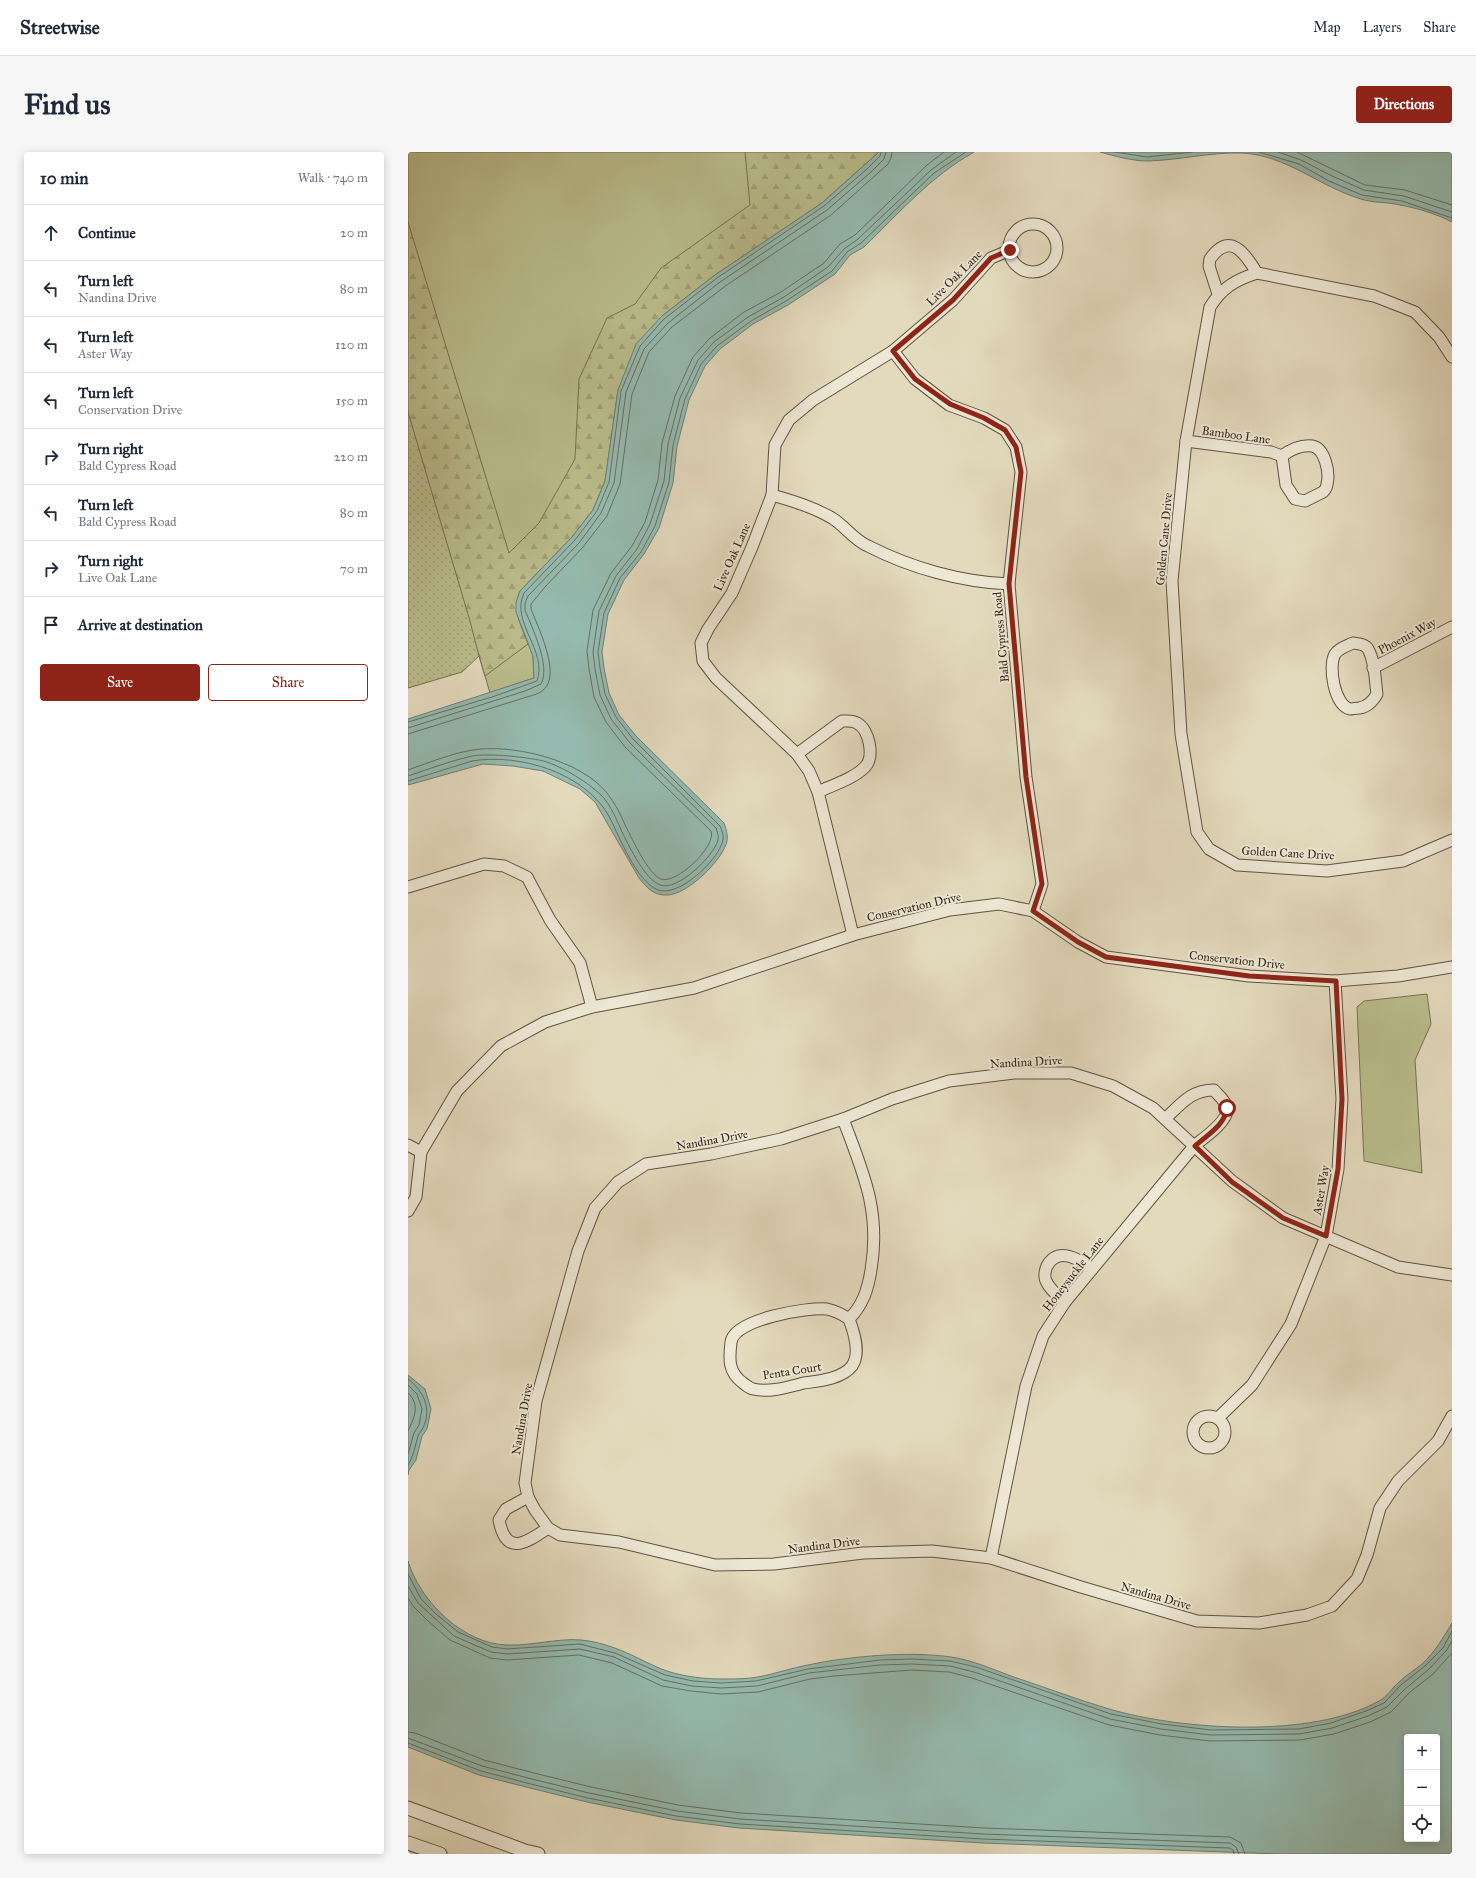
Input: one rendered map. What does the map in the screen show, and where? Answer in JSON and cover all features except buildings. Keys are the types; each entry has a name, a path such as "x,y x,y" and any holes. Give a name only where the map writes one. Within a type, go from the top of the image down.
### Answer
{"street":[{"path":"1028,225 1041,226 1047,229 1052,234 1057,246 1057,253 1050,265 1045,269 1032,272 1020,268 1011,257 1010,250 1012,237 1016,232 1028,225"},
{"path":"1218,294 1209,266 1210,259 1221,248 1232,245 1240,249 1257,273 1374,296 1415,312 1439,337 1452,357"},
{"name":"Live Oak Lane","path":"852,935 818,792 809,771 797,754 716,678 703,661 701,643 708,629 732,592 752,547 772,495 775,445 789,420 813,400 893,351 953,300 991,258 1010,250"},
{"name":"Golden Cane Drive","path":"1257,273 1239,279 1218,294 1210,307 1186,441 1172,581 1181,734 1197,832 1209,849 1238,864 1327,871 1403,861 1452,840"},
{"name":"Bald Cypress Road","path":"893,351 915,379 950,404 984,418 1005,430 1016,447 1021,472 1009,584 1026,777 1042,884 1033,911"},
{"name":"Bamboo Lane","path":"1186,441 1271,452 1282,456"},
{"name":"Bamboo Lane","path":"1313,446 1320,451 1328,467 1328,483 1323,492 1305,501 1295,499 1286,485 1282,456 1291,450 1304,447 1313,446"},
{"path":"772,495 806,504 832,518 866,546 922,568 985,583 1009,584"},
{"name":"Phoenix Way","path":"1373,668 1452,627"},
{"name":"Phoenix Way","path":"1354,643 1362,644 1368,648 1373,668 1377,694 1372,702 1364,707 1350,709 1343,705 1336,695 1332,664 1335,654 1342,647 1354,643"},
{"path":"797,754 842,722 850,720 863,728 869,743 870,759 865,767 855,774 818,792"},
{"path":"408,887 484,864 504,866 527,877 550,920 580,963 592,1007"},
{"name":"Conservation Drive","path":"408,1211 416,1198 421,1152 457,1090 501,1046 545,1022 592,1007 694,988 852,935 950,910 999,904 1033,911 1078,942 1106,957 1249,976 1336,981 1398,976 1452,967"},
{"name":"Aster Way","path":"1218,1418 1252,1385 1291,1324 1326,1236 1338,1169 1342,1099 1336,981"},
{"name":"Nandina Drive","path":"1452,1275 1398,1266 1283,1218 1232,1182 1154,1108 1113,1086 1071,1073 1014,1073 949,1081 892,1099 843,1119 781,1140 711,1154 646,1164 618,1182 595,1208 578,1251 536,1402 525,1483 528,1497 548,1528 560,1535 619,1542 715,1565 774,1564 863,1553 932,1551 991,1558 1081,1587 1198,1621 1259,1623 1307,1615 1332,1606 1357,1579 1380,1508 1398,1481 1438,1441 1452,1416"},
{"name":"Honeysuckle Lane","path":"991,1558 1026,1386 1043,1336 1065,1302 1195,1146 1215,1129 1226,1115 1227,1108 1222,1099 1214,1090 1202,1090 1192,1095 1165,1119"},
{"path":"843,1119 867,1184 873,1211 875,1246 868,1286 859,1309 849,1319"},
{"path":"408,1145 421,1152"},
{"path":"1065,1302 1050,1288 1045,1280 1046,1268 1050,1261 1062,1255 1071,1256 1080,1260 1092,1269"},
{"name":"Penta Court","path":"826,1309 840,1312 849,1319 854,1333 856,1351 852,1366 836,1377 770,1390 752,1389 735,1377 729,1358 732,1338 746,1325 794,1311 826,1309"},
{"path":"528,1497 506,1509 499,1520 502,1534 510,1542 520,1544 529,1541 548,1528"},
{"path":"408,1808 525,1851 538,1854"},
{"path":"408,1843 440,1854"}],"green space":[{"path":"408,152 879,152 822,203 715,275 662,316 618,390 610,442 534,576 520,591 516,602 516,612 533,656 534,678 490,693 408,415"},
{"path":"745,152 879,152 822,203 715,275 662,316 618,390 605,481 593,510 572,537 520,591 517,612 528,644 485,676 408,415 408,222 509,553 539,523 575,459 579,379 607,318 635,304 661,268 750,205"},
{"path":"408,412 479,656 462,672 408,688"},
{"path":"1427,994 1431,1024 1415,1060 1422,1173 1364,1161 1357,1007 1364,1001"}],"water":[{"path":"879,152 974,152 944,172 930,184 903,208 864,247 850,255 835,274 788,305 753,324 720,349 705,366 689,400 677,446 673,483 659,528 644,554 624,580 608,614 602,652 609,693 619,715 636,736 724,823 727,841 719,857 694,883 675,893 662,895 648,888 639,878 595,802 580,789 543,771 513,766 483,764 408,785 408,719 534,678 533,656 516,612 516,602 520,591 572,537 593,510 605,481 618,390 636,344 662,316 715,275 822,203"},
{"path":"1100,152 1452,152 1452,222 1413,208 1370,201 1346,194 1288,165 1258,155 1230,153 1142,161"},
{"path":"408,1375 425,1389 431,1409 427,1429 422,1436 416,1460 409,1470 408,1475"},
{"path":"408,1561 422,1591 446,1618 460,1629 491,1643 516,1645 563,1640 590,1641 615,1648 659,1668 674,1673 717,1679 754,1678 808,1665 842,1659 880,1655 935,1655 959,1658 974,1662 1109,1709 1172,1722 1208,1726 1283,1726 1318,1721 1351,1713 1382,1699 1396,1684 1422,1664 1435,1650 1452,1623 1452,1854 1279,1854 983,1843 739,1828 676,1820 587,1802 479,1775 408,1747"}],"route":[{"path":"1010,250 991,258 953,300 893,351 915,379 950,404 984,418 1005,430 1016,447 1021,472 1009,584 1026,777 1042,884 1033,911 1078,942 1106,957 1249,976 1336,981 1342,1099 1338,1169 1326,1236 1283,1218 1232,1182 1195,1146 1215,1129 1226,1115 1227,1108"}]}
